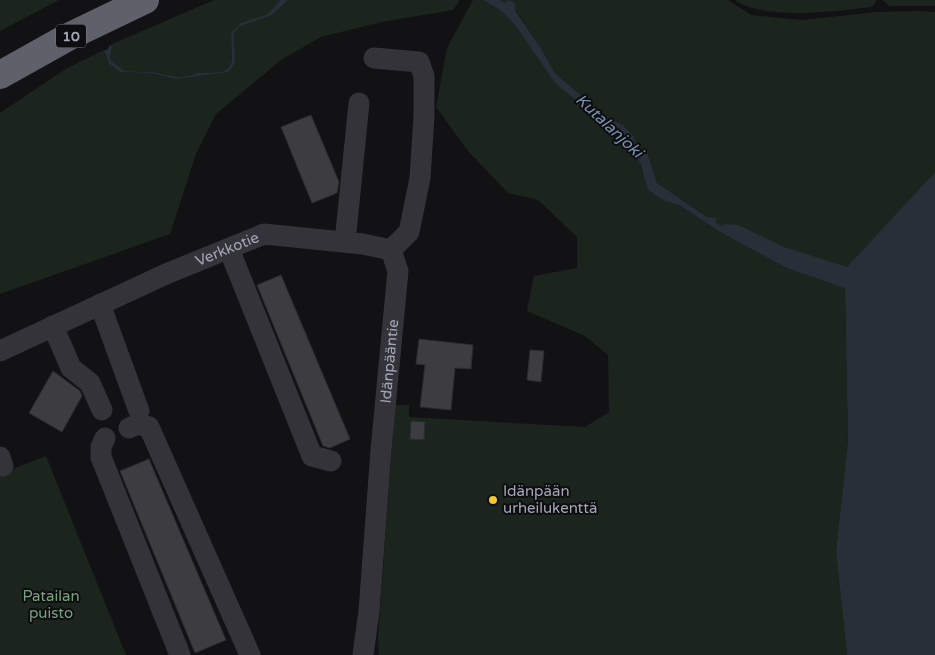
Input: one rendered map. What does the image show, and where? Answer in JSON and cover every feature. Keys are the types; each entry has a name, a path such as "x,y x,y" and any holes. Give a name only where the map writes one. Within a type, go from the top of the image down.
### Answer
{"highway":[{"name":"10","path":"0,75 68,37 145,0"}],"street":[{"path":"374,58 419,62 424,76 424,116 420,178 409,232 391,250"},
{"path":"345,242 359,102"},
{"name":"Verkkotie","path":"0,351 166,274 264,234 364,244 391,250"},
{"path":"229,249 312,456 331,462"},
{"name":"Idänpääntie","path":"363,655 369,612 381,450 398,271 391,250"},
{"path":"100,304 134,419 138,424 149,427 250,655"},
{"path":"53,326 70,368 90,383 102,410"},
{"path":"106,438 101,448 100,457 180,655"}],"green space":[{"path":"0,0 59,0 0,31"},
{"path":"214,0 280,0 268,14 241,23 231,33 232,61 228,69 221,72 198,73 177,77 153,72 124,71 110,59 112,47 110,45"},
{"path":"288,0 460,0 453,10 382,22 321,37 281,60 216,114 196,154 170,234 0,294 0,113 67,68 104,50 109,64 120,72 149,73 177,79 229,72 235,57 234,34 239,27 272,15"},
{"path":"473,0 483,0 500,10 515,25 582,106 609,126 630,148 640,163 642,172 665,201 679,205 720,232 787,267 716,223 657,183 648,155 637,146 633,135 623,125 603,116 590,106 584,98 555,73 515,9 500,0 728,0 751,15 802,20 877,12 935,12 935,172 847,268 845,288 848,447 836,551 847,655 379,655 378,638 395,405 409,405 409,417 585,427 609,412 608,355 585,336 527,311 534,276 577,268 577,237 538,200 508,193 468,151 436,107 447,48"},
{"path":"735,0 876,0 876,2 872,7 802,13 764,11"},
{"path":"883,0 935,0 935,6 889,6"},
{"name":"Patailan puisto","path":"46,456 126,655 0,655 0,474"}],"water":[{"path":"280,0 288,0 272,15 239,27 234,34 235,57 234,64 229,72 177,79 149,73 120,72 109,64 104,50 107,50 110,45 112,47 110,59 124,71 153,72 177,77 198,73 221,72 228,69 232,61 231,33 241,23 268,14"},
{"name":"Kutalanjoki","path":"483,0 500,0 505,3 508,0 515,3 515,10 541,48 555,73 584,98 590,106 603,116 623,125 633,135 637,146 648,155 657,183 707,217 716,218 716,223 722,226 726,224 738,225 784,247 847,267 935,172 935,655 847,655 836,551 848,443 845,288 787,268 720,232 679,205 665,201 648,190 640,163 630,148 609,126 556,84 515,25 500,10"}],"building":[{"path":"311,115 339,182 337,193 312,203 281,127"},
{"path":"281,275 350,439 330,448 323,446 257,285"},
{"path":"419,339 473,345 471,369 455,368 451,410 420,407 425,365 416,364"},
{"path":"530,350 544,351 541,382 527,380"},
{"path":"53,371 80,391 82,396 62,432 29,413"},
{"path":"411,421 425,422 424,440 410,439"},
{"path":"149,459 226,640 195,653 120,471"}],"place":[{"name":"Idänpään urheilukenttä","path":"493,500"}]}
